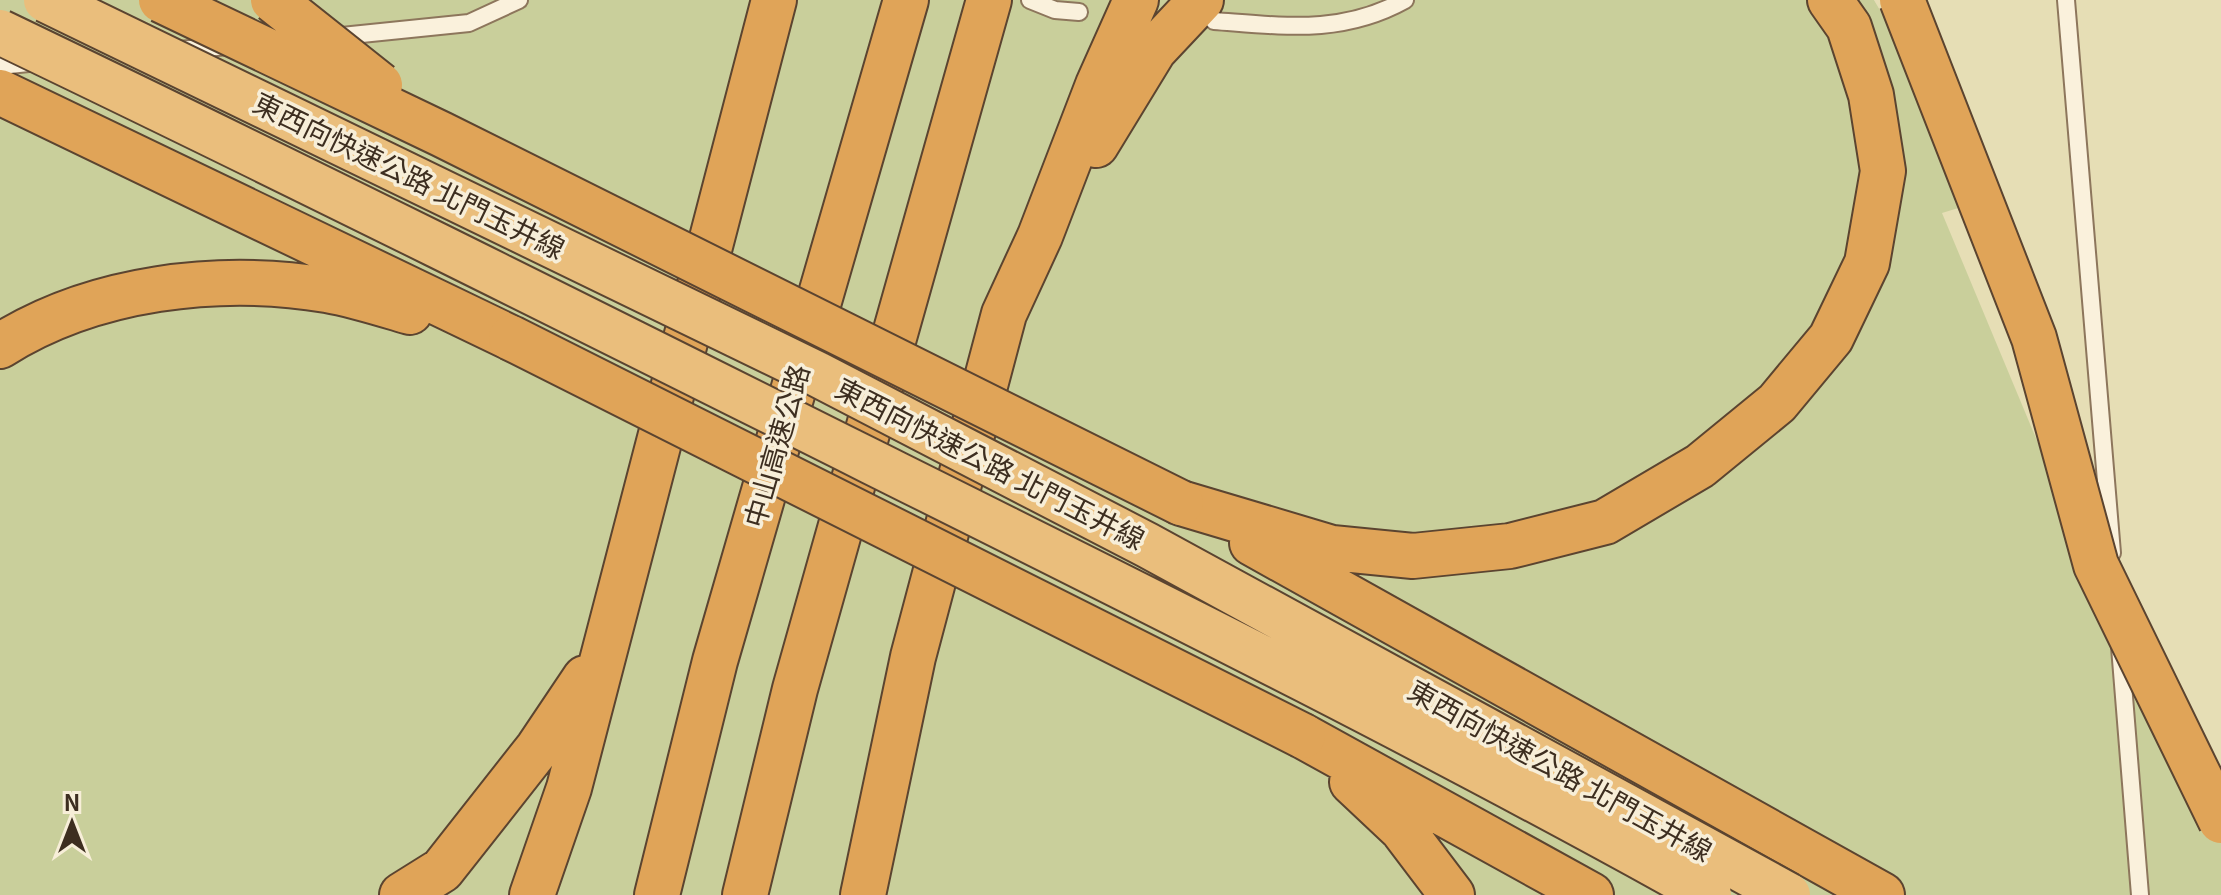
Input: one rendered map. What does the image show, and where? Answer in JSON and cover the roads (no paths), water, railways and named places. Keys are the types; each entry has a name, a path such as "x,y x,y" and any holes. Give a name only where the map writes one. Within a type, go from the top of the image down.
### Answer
{"highway":[{"name":"東西向快速公路 北門玉井線","path":"46,0 817,374 1147,545 1788,895"},
{"path":"161,0 441,134 1181,503 1882,895"},
{"path":"273,0 441,134"},
{"path":"532,895 569,788 774,0"},
{"name":"中山高速公路","path":"657,895 715,661 906,0"},
{"path":"745,895 795,689 989,0"},
{"path":"865,889 913,657 1004,314 1040,236 1098,85 1136,0"},
{"path":"1181,503 1332,548 1413,556 1510,546 1605,522 1700,466 1777,403 1831,338 1867,263 1883,171 1867,82 1849,27 1830,0"},
{"path":"1902,0 2034,338 2096,565 2221,821"},
{"path":"1040,236 1154,50 1207,11"},
{"name":"東西向快速公路 北門玉井線","path":"0,32 271,162 1125,588 1552,808 1709,895"},
{"path":"0,92 511,338 1303,736 1591,895"},
{"path":"0,346 36,324 150,289 249,282 328,290 511,338"},
{"path":"402,895 442,870 538,748 602,653"},
{"path":"1303,736 1402,829 1452,895"}],"lane":[{"path":"123,55 469,23 519,0"},
{"path":"1030,0 1055,10 1079,12"},
{"path":"1207,11 1314,28 1381,14 1405,0"},
{"path":"2066,0 2140,895"},
{"path":"0,66 92,58"}]}
